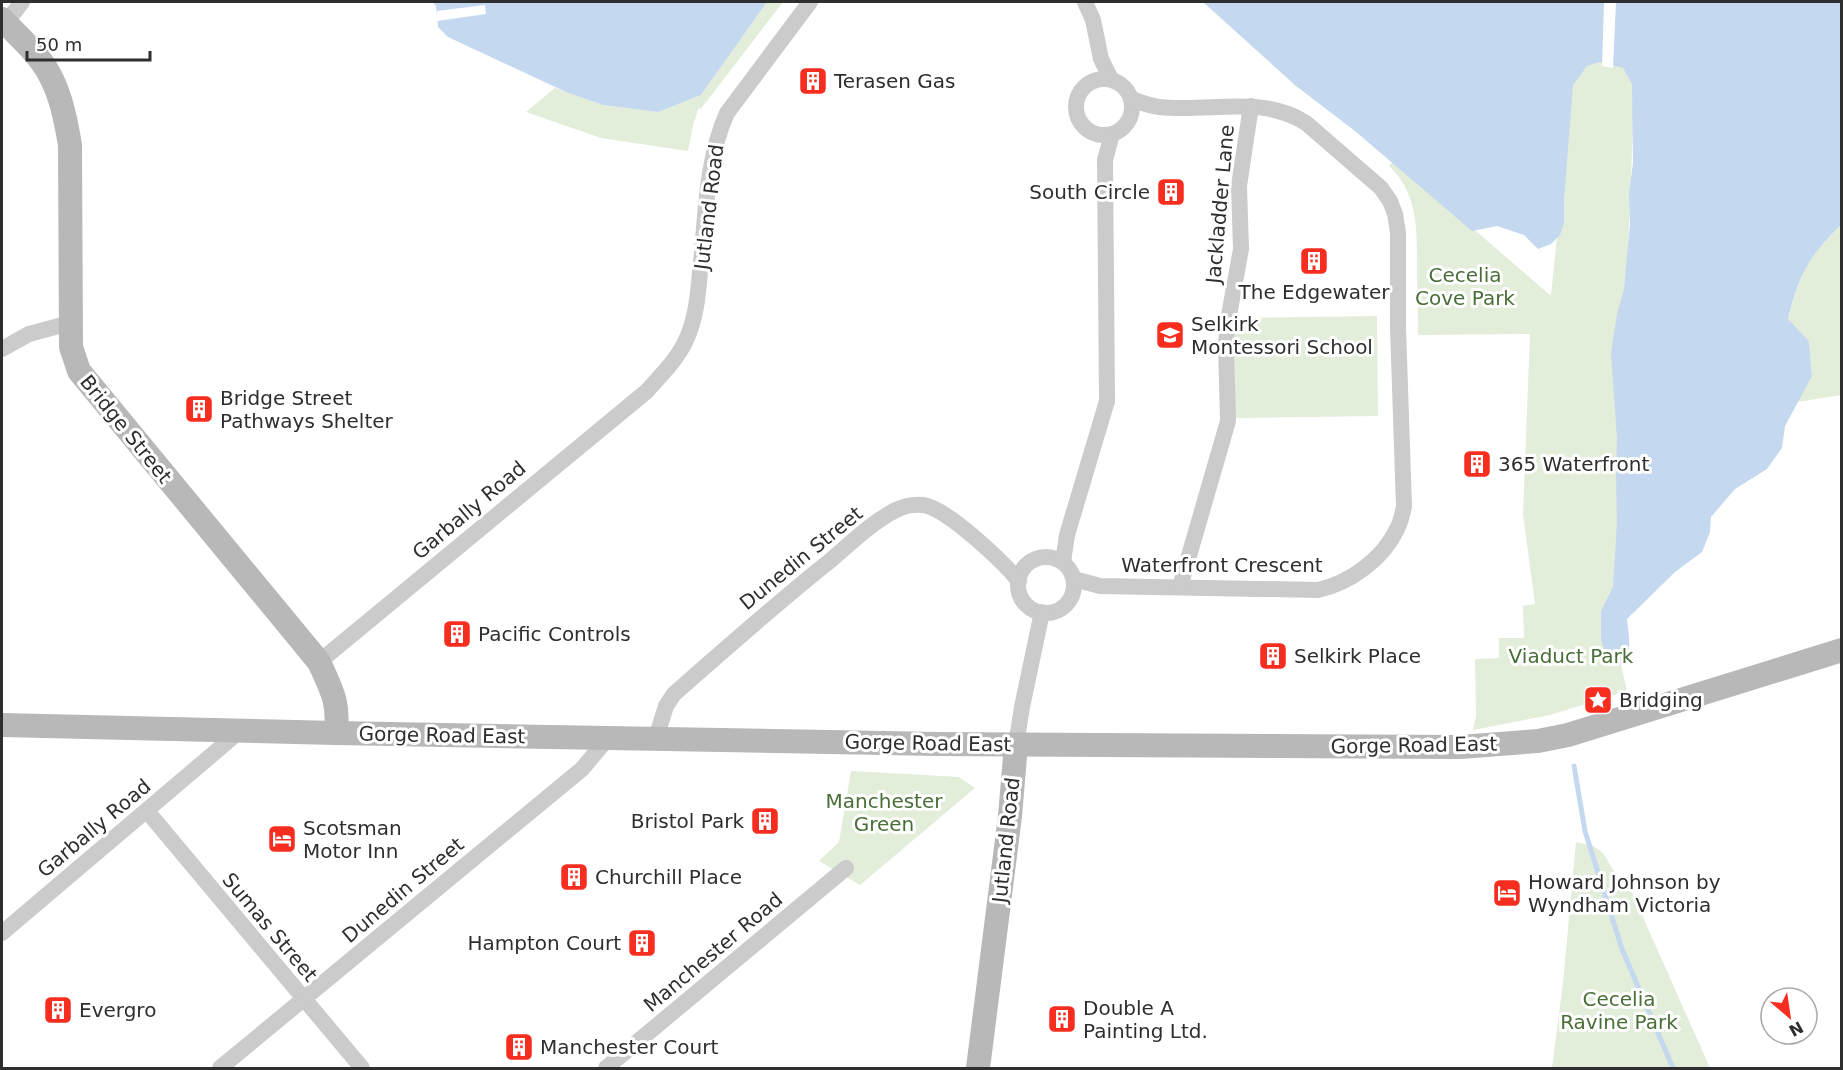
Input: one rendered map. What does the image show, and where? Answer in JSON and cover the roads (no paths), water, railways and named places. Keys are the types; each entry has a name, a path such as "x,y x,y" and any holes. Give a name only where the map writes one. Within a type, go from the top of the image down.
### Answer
{"main road":[{"name":"Bridge Street","path":"3,24 42,62 59,94 66,118 70,145 71,347 79,371 319,662 338,712 336,734"},
{"name":"Gorge Road East","path":"2,725 336,734 1016,745 1460,747 1538,741 1568,735 1842,650"},
{"name":"Jutland Road","path":"978,1068 1009,824 1016,745"}],"street":[{"path":"3,24 22,2"},
{"name":"Jutland Road","path":"647,391 671,364 686,341 694,316 713,156 719,130 727,113 810,2"},
{"path":"1085,2 1093,20 1103,79"},
{"path":"1103,79 1124,86 1131,108 1123,128 1103,134 1087,130 1080,124 1075,106 1081,89 1103,79"},
{"name":"Waterfront Crescent","path":"1074,579 1100,585 1318,590 1347,580 1365,567 1387,545 1398,528 1404,507 1398,327 1398,233 1390,201 1381,188 1306,123 1294,115 1275,108 1251,106 1131,108"},
{"name":"Jackladder Lane","path":"1180,587 1227,421 1226,343 1241,249 1239,186 1251,106"},
{"path":"1056,559 1067,535 1107,401 1103,134"},
{"path":"2,349 28,334 70,323"},
{"name":"Garbally Road","path":"319,662 647,391"},
{"name":"Dunedin Street","path":"656,738 666,706 675,694 772,607 875,524 896,510 923,505 938,510 1003,563 1022,574"},
{"path":"1041,557 1056,559 1072,573 1073,594 1067,604 1058,610 1042,612 1033,609 1021,597 1022,574 1041,557"},
{"name":"Jutland Road","path":"1016,745 1042,612"},
{"name":"Garbally Road","path":"2,933 240,731"},
{"name":"Dunedin Street","path":"220,1068 582,769 608,738"},
{"name":"Sumas Street","path":"147,811 362,1068"},
{"name":"Manchester Road","path":"606,1068 846,868"}],"water":[{"path":"433,2 767,2 701,95 658,112 603,105 566,92 448,37 438,27 436,6"},
{"path":"1203,2 1841,2 1841,225 1820,247 1806,268 1796,290 1788,319 1809,341 1812,376 1785,426 1782,448 1767,469 1735,489 1711,517 1710,532 1702,552 1675,572 1627,619 1629,650 1628,656 1621,665 1608,663 1601,639 1601,611 1613,587 1617,523 1617,439 1611,352 1617,314 1624,289 1630,224 1629,193 1633,163 1632,84 1623,68 1599,62 1587,66 1573,85 1564,223 1560,235 1551,244 1538,249 1524,235 1497,226 1472,231 1355,131 1296,86"}],"waterway":[{"path":"1574,766 1585,831 1622,949 1673,1068"}],"place":[{"name":"Terasen Gas","path":"813,81"},
{"name":"South Circle","path":"1171,192"},
{"name":"The Edgewater","path":"1314,261"},
{"name":"Selkirk Montessori School","path":"1170,335"},
{"name":"Bridge Street Pathways Shelter","path":"199,409"},
{"name":"365 Waterfront","path":"1477,464"},
{"name":"Pacific Controls","path":"457,634"},
{"name":"Selkirk Place","path":"1273,656"},
{"name":"Bridging","path":"1598,700"},
{"name":"Bristol Park","path":"765,821"},
{"name":"Scotsman Motor Inn","path":"282,839"},
{"name":"Churchill Place","path":"574,877"},
{"name":"Howard Johnson by Wyndham Victoria","path":"1507,893"},
{"name":"Hampton Court","path":"642,943"},
{"name":"Evergro","path":"58,1010"},
{"name":"Double A Painting Ltd.","path":"1062,1019"},
{"name":"Manchester Court","path":"519,1047"}],"park label":[{"name":"Cecelia Cove Park","path":"1465,286"},
{"name":"Viaduct Park","path":"1571,656"},
{"name":"Manchester Green","path":"884,812"},
{"name":"Cecelia Ravine Park","path":"1619,1010"}]}
